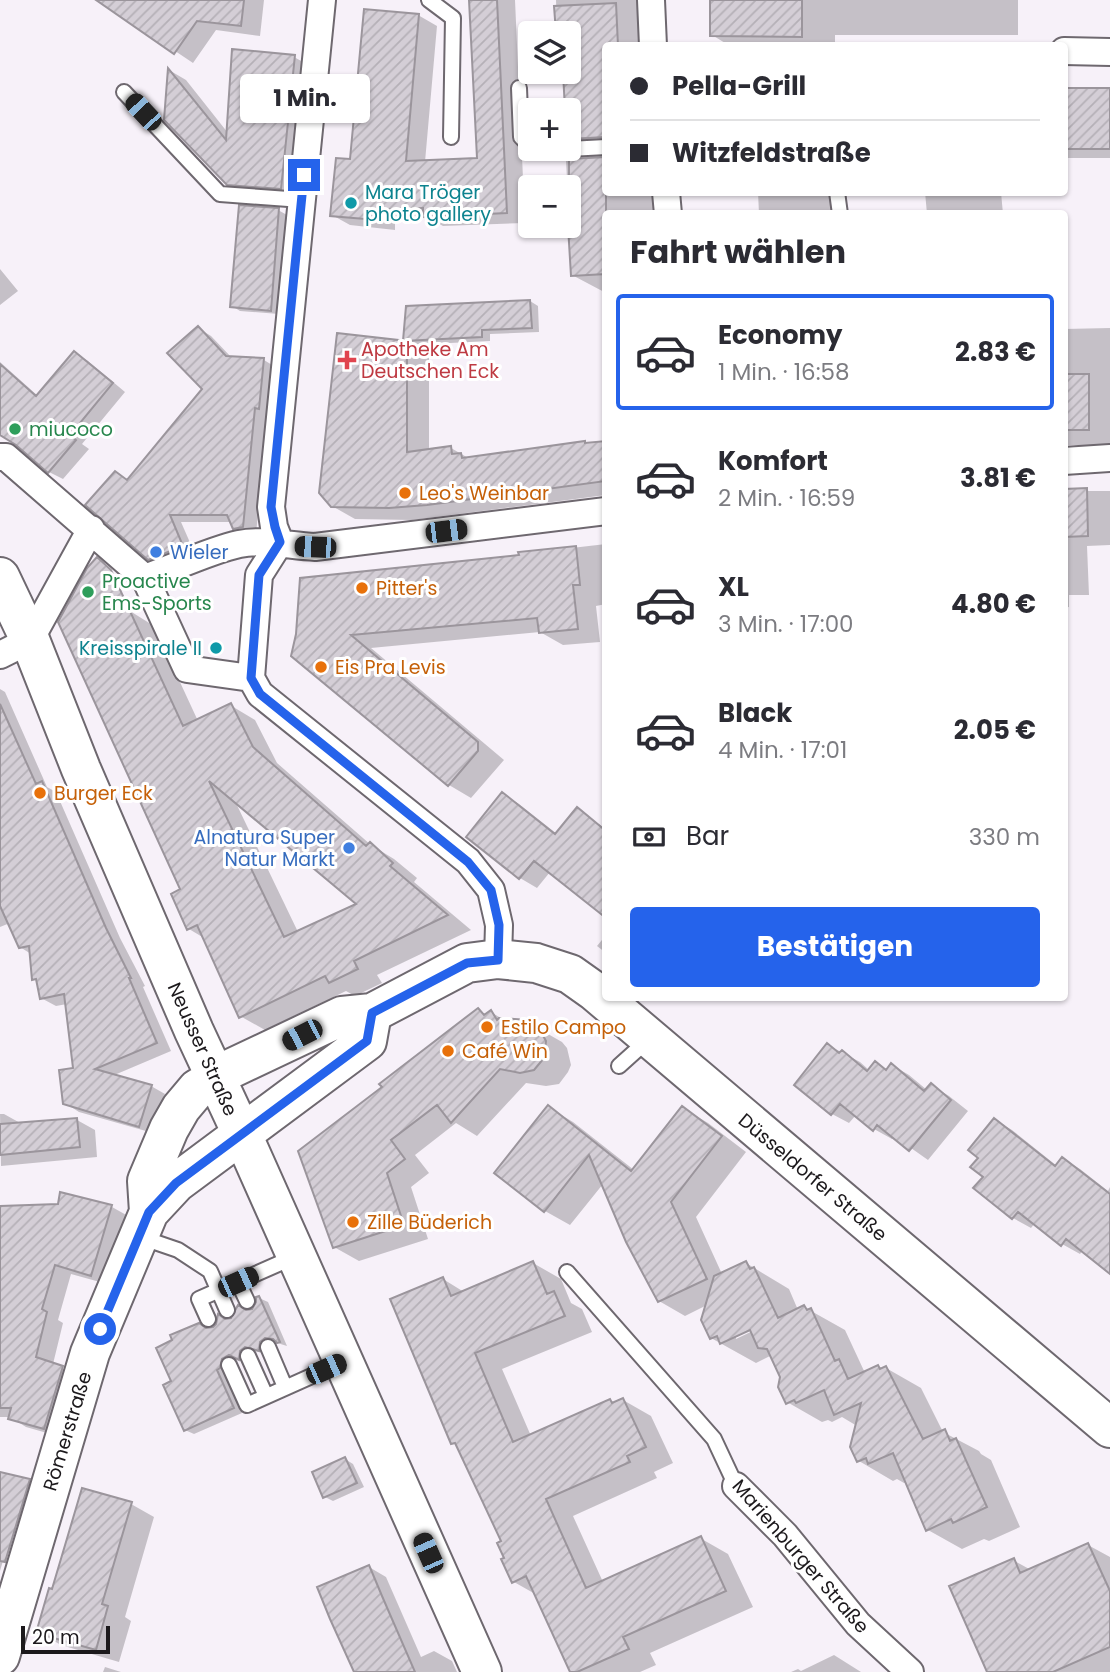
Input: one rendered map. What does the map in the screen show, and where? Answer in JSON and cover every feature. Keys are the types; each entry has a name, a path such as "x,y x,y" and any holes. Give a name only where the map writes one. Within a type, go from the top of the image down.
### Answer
{"main road":[{"name":"Neusser Straße","path":"0,577 15,648 81,769 215,1078 482,1672"},
{"name":"Düsseldorfer Straße","path":"215,1078 342,1016 372,1013 467,963 498,960 536,963 570,974 602,1000"},
{"name":"Düsseldorfer Straße","path":"604,1001 1110,1429"},
{"path":"242,1134 367,1041 372,1013"},
{"name":"Römerstraße","path":"144,1224 147,1181 169,1129 181,1108 197,1089 215,1078"},
{"name":"Römerstraße","path":"0,1656 90,1353 144,1224 176,1183 242,1134"}],"street":[{"path":"280,542 271,507 322,0"},
{"path":"651,0 653,42"},
{"path":"1068,51 1110,52"},
{"path":"0,457 6,457 145,578 187,669 251,678"},
{"path":"1068,461 1110,458"},
{"path":"145,578 239,544 280,542 315,547 602,511"},
{"path":"15,648 91,529"},
{"path":"280,542 259,575 251,678 260,694 468,862 491,890 499,925 498,960"},
{"name":"Marienburger Straße","path":"736,1486 785,1535 859,1624 910,1672"}],"lane":[{"path":"429,0 453,18 451,137"},
{"path":"519,88 519,98"},
{"path":"124,92 220,194 302,200"},
{"path":"581,148 602,147"},
{"path":"619,1066 650,1038"},
{"path":"144,1224 209,1271 227,1310"},
{"path":"208,1319 200,1299 296,1256"},
{"name":"Marienburger Straße","path":"567,1272 714,1439 736,1486"},
{"path":"238,1282 247,1301"},
{"path":"268,1347 285,1387"},
{"path":"248,1356 266,1396"},
{"path":"229,1365 247,1405 343,1362"}],"building":[{"path":"96,0 244,0 241,26 197,21 174,54"},
{"path":"469,0 497,0 507,213 423,217 423,208 377,210 377,220 330,216 336,158 350,159 364,9 419,14 406,161 477,158"},
{"path":"710,0 802,0 802,37 710,36"},
{"path":"616,3 618,42 602,42 602,137 581,138 581,98 564,98 564,84 581,84 581,21 555,21 554,6"},
{"path":"232,49 295,55 281,189 227,185 164,120 168,68 226,140"},
{"path":"1068,88 1110,88 1110,149 1068,149"},
{"path":"602,157 602,196 606,196 606,210 602,210 602,274 571,276 569,238 581,238 581,175 569,175 569,161"},
{"path":"239,205 279,208 271,311 230,307"},
{"path":"530,300 532,328 482,330 482,337 403,341 406,306"},
{"path":"198,326 226,356 264,358 259,409 255,408 243,527 233,529 227,515 170,515 183,546 148,560 85,505 115,471 127,480 202,389 167,353"},
{"path":"337,333 407,341 407,452 451,446 452,454 461,453 462,458 585,441 602,441 602,482 389,508 331,507 319,493"},
{"path":"74,351 113,383 70,435 76,440 48,473 0,435 0,364 36,396"},
{"path":"1068,374 1089,374 1089,430 1068,430"},
{"path":"1087,488 1088,536 1068,537 1068,489"},
{"path":"576,546 580,585 573,585 578,629 539,633 537,618 351,635 478,742 478,751 448,786 291,656 296,634 300,578 519,555 518,552"},
{"path":"97,557 111,570 183,726 231,703 253,747 366,846 370,842 393,863 390,866 448,915 354,961 358,969 329,983 325,976 239,1018 197,925 187,930 171,894 180,889 58,622 87,568","holes":["209,781 356,904 284,937"]},
{"path":"0,704 36,784 42,781 106,928 131,978 157,1043 95,1069 152,1085 139,1127 63,1104 59,1070 73,1068 64,994 40,999 36,979 32,980 29,946 19,948 0,906"},
{"path":"502,792 555,834 577,807 602,828 602,915 534,861 519,879 466,837"},
{"path":"478,1008 484,1015 491,1010 497,1020 528,1020 537,1025 546,1041 544,1058 534,1070 520,1073 500,1069 451,1123 437,1105 391,1140 405,1159 387,1173 404,1225 333,1248 298,1151 382,1087 379,1084"},
{"path":"827,1043 839,1053 842,1050 867,1071 875,1061 886,1070 891,1063 924,1091 931,1083 951,1100 909,1151 877,1125 873,1131 840,1104 831,1115 794,1085"},
{"path":"548,1105 631,1171 682,1106 722,1136 671,1202 707,1279 658,1302 626,1242 589,1155 544,1212 494,1173"},
{"path":"77,1118 80,1147 0,1155 0,1124"},
{"path":"994,1118 1055,1166 1062,1157 1110,1194 1110,1274 1066,1239 1061,1246 1018,1212 1012,1219 973,1188 983,1177 970,1167 978,1158 968,1150"},
{"path":"60,1192 112,1205 91,1276 55,1265 42,1309 47,1312 36,1357 63,1366 44,1429 8,1419 11,1408 0,1408 0,1206 58,1204"},
{"path":"533,1261 547,1294 554,1291 565,1316 475,1353 513,1442 610,1399 612,1403 623,1398 646,1447 627,1456 630,1462 546,1499 586,1588 701,1536 726,1591 623,1637 629,1649 577,1672 570,1672 526,1576 512,1583 501,1559 504,1558 497,1543 501,1541 455,1443 451,1444 390,1299 443,1277 451,1296"},
{"path":"746,1261 750,1269 754,1267 778,1318 804,1305 807,1310 811,1308 835,1361 839,1359 848,1379 878,1365 880,1369 886,1366 923,1439 945,1429 950,1441 956,1438 987,1507 953,1523 951,1519 926,1531 893,1453 868,1464 866,1458 857,1462 850,1447 861,1403 834,1415 824,1390 796,1403 794,1400 786,1404 778,1387 780,1377 767,1349 758,1348 750,1330 720,1344 717,1336 710,1339 701,1320 714,1276"},
{"path":"259,1296 280,1342 265,1338 260,1342 259,1351 245,1347 240,1351 239,1360 229,1355 222,1359 217,1370 234,1408 184,1431 163,1385 171,1381 156,1348 172,1340 170,1335 199,1323 206,1328 213,1327 218,1314 225,1319 231,1318 238,1305 246,1310 252,1309 256,1297"},
{"path":"345,1457 357,1483 323,1498 312,1472"},
{"path":"0,1472 30,1479 5,1562 0,1561"},
{"path":"82,1488 132,1502 102,1604 108,1606 96,1650 36,1633"},
{"path":"1088,1543 1110,1591 1110,1647 1053,1672 987,1672 949,1586 1014,1558 1020,1573"},
{"path":"369,1565 415,1672 354,1672 330,1619 317,1587"}],"place":[{"name":"Mara Tröger photo gallery","path":"351,203"},
{"name":"Apotheke Am Deutschen Eck","path":"347,360"},
{"name":"miucoco","path":"15,429"},
{"name":"Leo's Weinbar","path":"405,493"},
{"name":"Wieler","path":"156,552"},
{"name":"Pitter's","path":"362,588"},
{"name":"Proactive Ems-Sports","path":"88,592"},
{"name":"Kreisspirale II","path":"216,648"},
{"name":"Eis Pra Levis","path":"321,667"},
{"name":"Burger Eck","path":"40,793"},
{"name":"Alnatura Super Natur Markt","path":"349,848"},
{"name":"Estilo Campo","path":"487,1027"},
{"name":"Café Win","path":"448,1051"},
{"name":"Zille Büderich","path":"353,1222"}],"route":[{"path":"100,1329 149,1212 176,1183 367,1041 372,1013 467,963 498,960 499,925 491,890 468,862 260,694 251,678 259,575 280,542 271,507 304,175"}]}
